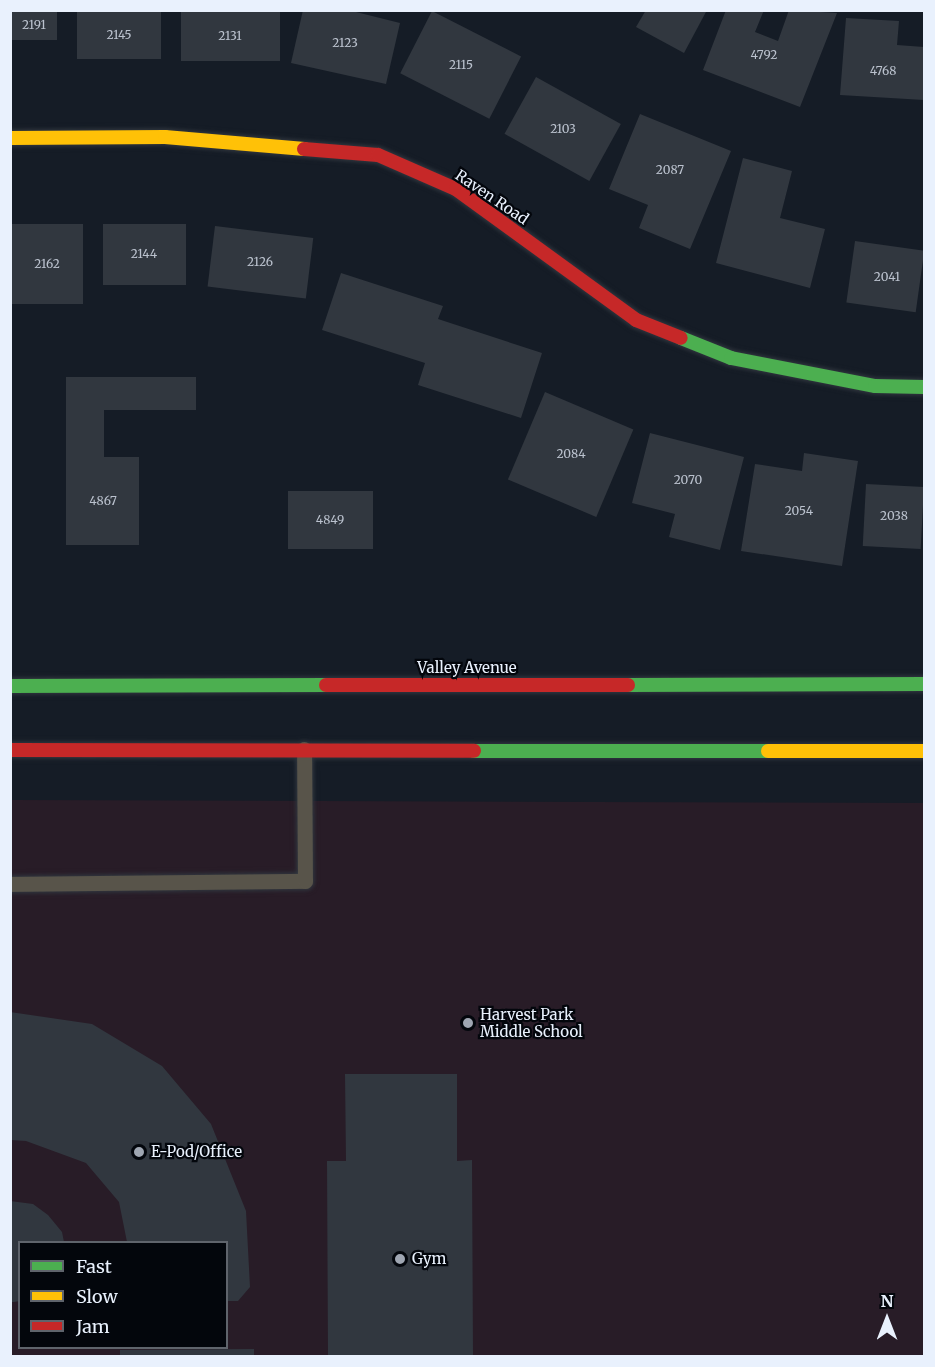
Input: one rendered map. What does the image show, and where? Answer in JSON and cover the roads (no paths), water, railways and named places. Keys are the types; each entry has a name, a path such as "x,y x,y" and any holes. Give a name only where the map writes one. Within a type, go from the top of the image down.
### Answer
{"main road":[{"name":"Raven Road","path":"10,138 165,136 378,155 456,189 636,320 731,358 875,386 924,387"},
{"name":"Valley Avenue","path":"10,686 924,684"},
{"path":"10,750 924,751"}],"lane":[{"path":"10,884 305,881 304,749"}],"place":[{"name":"Harvest Park Middle School","path":"468,1023"},
{"name":"E-Pod/Office","path":"139,1152"},
{"name":"Gym","path":"400,1259"}]}
